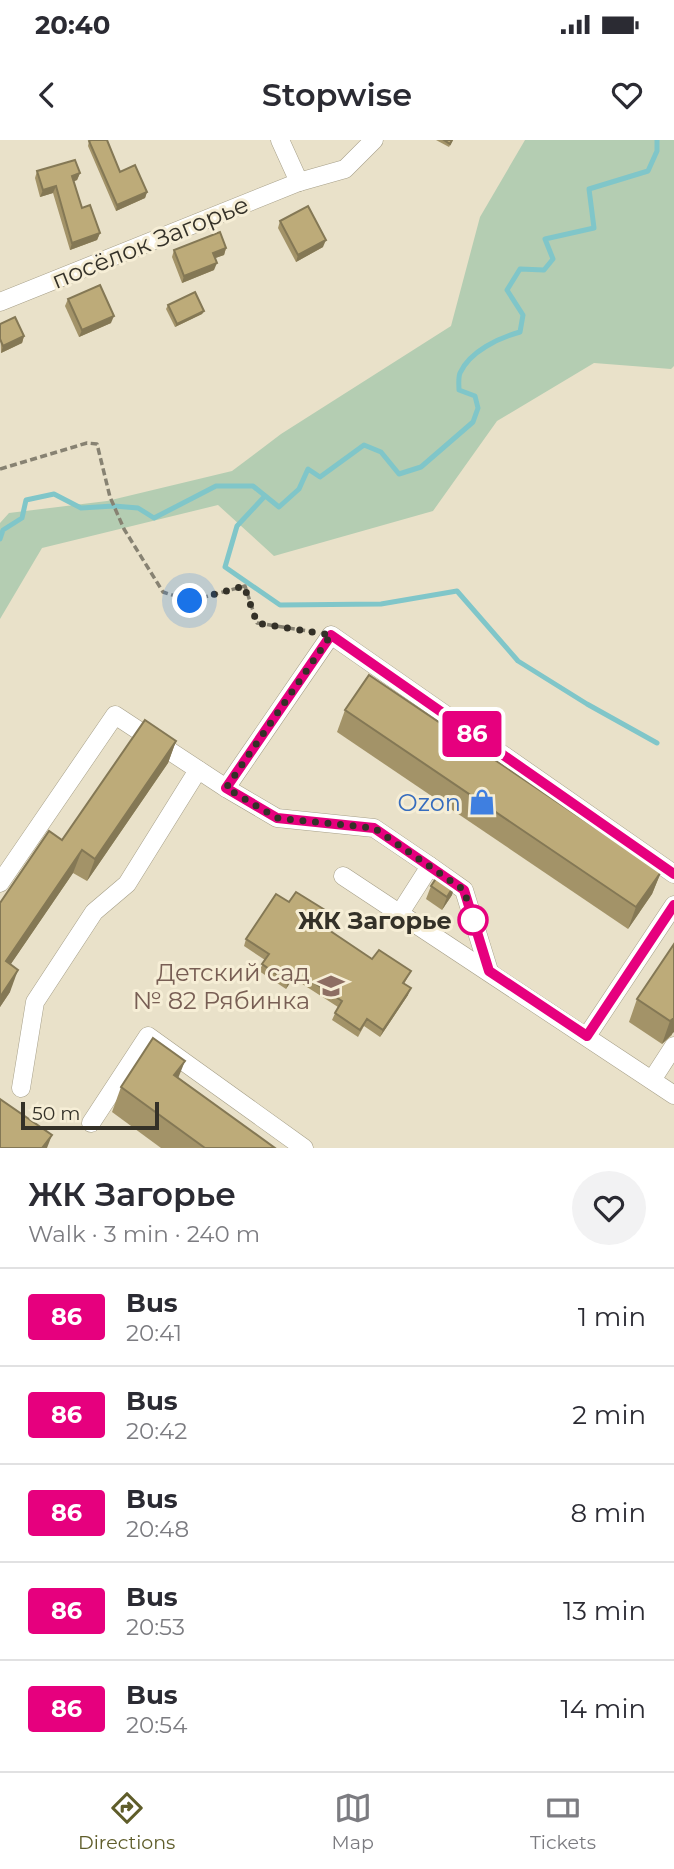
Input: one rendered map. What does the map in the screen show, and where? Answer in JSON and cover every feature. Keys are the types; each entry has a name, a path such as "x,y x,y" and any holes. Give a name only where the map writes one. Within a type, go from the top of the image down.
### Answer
{"street":[{"path":"281,140 299,182"},
{"name":"посёлок Загорье","path":"0,302 299,182 345,169 374,140"},
{"path":"226,788 331,635 674,874"},
{"path":"0,883 114,715 277,818 374,828 430,866 464,890 489,971"},
{"path":"21,1088 35,1002 94,912 127,884 198,770"},
{"path":"400,913 430,866"},
{"path":"343,876 674,1095"},
{"path":"587,1036 674,905"},
{"path":"91,1123 148,1036 304,1148"},
{"path":"652,1080 674,1046"}],"path":[{"path":"0,469 87,443 97,444 110,497 124,529 163,592 190,601 244,586 257,623 331,635"}],"green space":[{"path":"525,140 674,140 674,366 671,369 594,363 497,421 433,511 274,556 218,505 42,548 0,619 0,523 9,513 107,501 232,471 281,434 451,326 480,217"}],"building":[{"path":"107,140 120,172 135,165 147,192 117,205 89,141"},
{"path":"75,160 80,173 72,176 82,208 90,205 100,233 72,243 56,186 43,190 37,171"},
{"path":"308,206 326,240 298,255 280,221"},
{"path":"220,232 226,248 213,253 217,263 184,276 174,250"},
{"path":"100,285 114,316 82,330 68,299"},
{"path":"195,292 204,311 177,324 168,305"},
{"path":"15,317 24,336 3,346 0,324"},
{"path":"369,675 661,872 636,907 345,710"},
{"path":"145,720 176,741 95,859 82,850 6,961 18,970 0,997 0,903 49,831 62,840"},
{"path":"441,871 456,882 447,897 431,886"},
{"path":"296,892 325,910 317,922 372,959 379,950 411,971 403,983 411,988 383,1030 367,1019 360,1030 335,1013 342,1001 296,971 288,982 262,964 269,954 246,939 276,894 289,902"},
{"path":"674,944 674,1018 670,1021 637,999"},
{"path":"153,1038 185,1061 174,1075 275,1148 205,1148 121,1087"},
{"path":"0,1099 52,1135 42,1148 0,1148"}],"waterway":[{"path":"0,539 3,530 22,518 26,500 54,494 81,508 138,508 154,518 216,486 253,486 279,507 299,489 308,469 320,477 364,445 381,452 399,474 421,467 473,422 478,408 475,396 459,390 459,375 465,365 486,346 520,332 523,315 507,290 520,269 544,270 553,259 545,239 594,228 589,189 648,171 657,151 657,140"},
{"path":"265,496 237,526 225,567 280,605 381,604 457,591 518,661 657,743"}],"bus line":[{"name":"86","path":"674,874 331,635 226,788 277,818 374,828 464,890 489,971 587,1036 674,905"}],"place":[{"name":"Ozon","path":"482,802"},
{"name":"ЖК Загорье","path":"473,920"},
{"name":"Детский сад № 82 Рябинка","path":"331,986"}],"route":[{"path":"190,601 244,586 257,623 331,635 226,788 277,818 374,828 464,890 473,920"}]}
